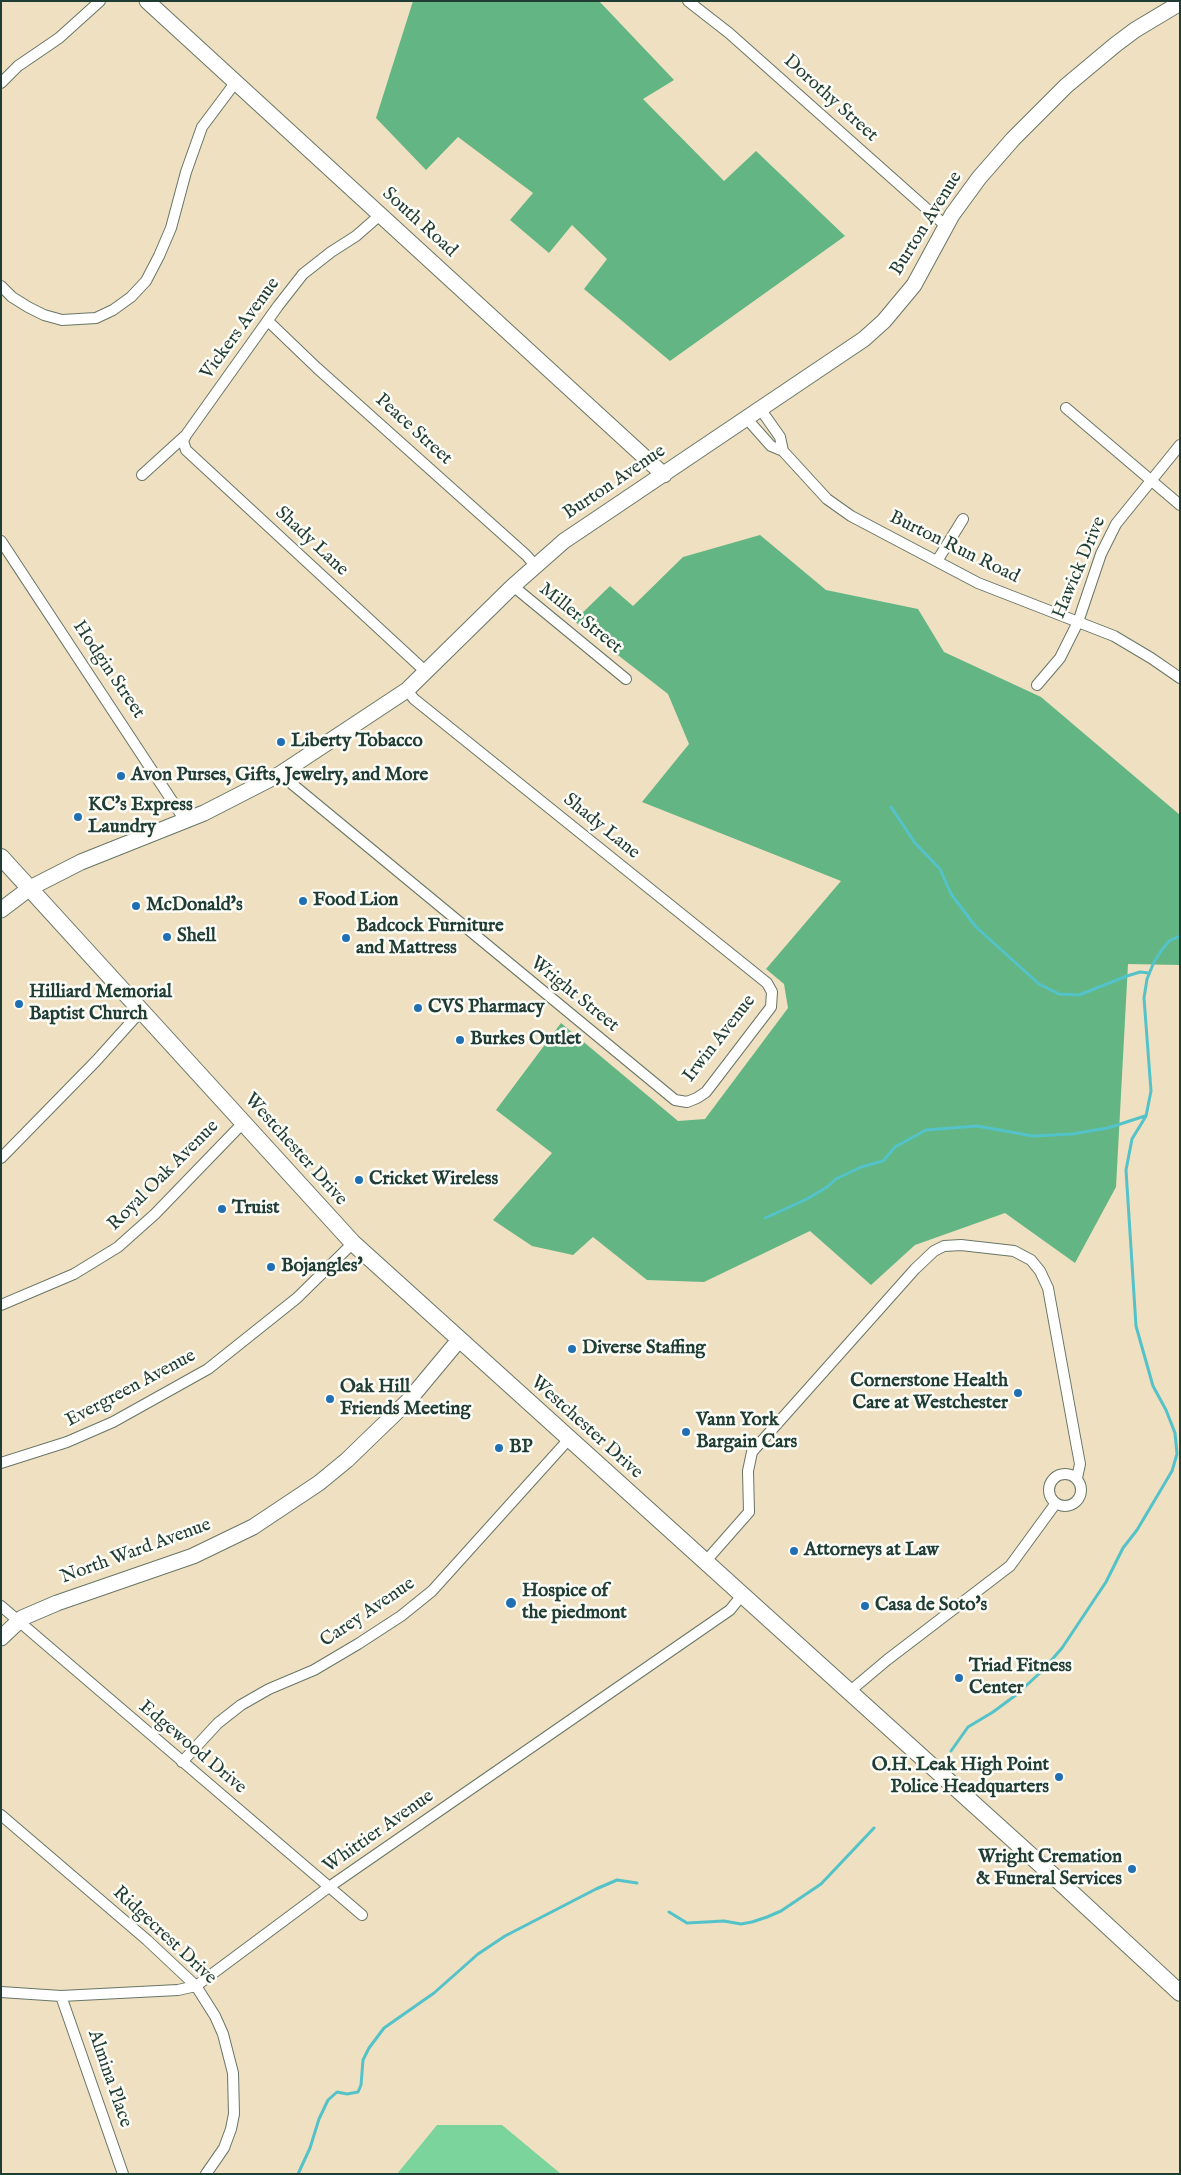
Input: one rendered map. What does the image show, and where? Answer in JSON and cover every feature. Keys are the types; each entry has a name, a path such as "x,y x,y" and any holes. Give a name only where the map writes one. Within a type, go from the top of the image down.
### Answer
{"main road":[{"name":"Westchester Drive","path":"1,857 353,1243 1060,1882 1180,1993"}],"street":[{"path":"1,82 18,66 59,38 100,1"},
{"name":"South Road","path":"147,1 664,475"},
{"name":"Dorothy Street","path":"688,1 729,33 946,226"},
{"name":"Burton Avenue","path":"1,910 30,888 80,862 184,819 204,813 280,774 406,690 535,565 564,542 864,339 884,321 922,273 946,226 979,178 1044,106 1118,42 1180,4"},
{"path":"1,286 12,297 28,307 44,315 62,320 96,318 113,310 131,297 146,281 171,228 188,164 202,127 235,83"},
{"name":"Vickers Avenue","path":"142,474 186,435 303,274 331,252 356,236 380,215"},
{"name":"Peace Street","path":"268,321 317,368 535,565"},
{"path":"1066,408 1180,505"},
{"name":"Burton Run Road","path":"761,410 780,437 783,451"},
{"name":"Burton Run Road","path":"747,419 771,446 783,451 827,500 851,516 978,583 1114,636 1152,658 1180,678"},
{"name":"Shady Lane","path":"186,435 183,441 186,450 424,671"},
{"name":"Hawick Drive","path":"1038,685 1060,658 1078,622 1101,554 1116,524 1180,445"},
{"path":"937,561 963,519"},
{"name":"Hodgin Street","path":"1,541 184,819"},
{"name":"Miller Street","path":"513,586 626,679"},
{"name":"Shady Lane","path":"406,690 429,711 767,983 772,992"},
{"name":"Wright Street","path":"280,774 663,1091 675,1100 687,1102"},
{"name":"Irwin Avenue","path":"687,1102 706,1092 771,1007 772,992"},
{"path":"1,1158 96,1061 141,1011"},
{"name":"Royal Oak Avenue","path":"1,1305 74,1274 118,1247 155,1214 243,1123"},
{"name":"Evergreen Avenue","path":"1,1463 67,1442 114,1422 208,1369 297,1298 353,1243"},
{"path":"705,1562 749,1512 748,1471 752,1452 916,1269 934,1251 944,1246 961,1245 1014,1251 1031,1260 1040,1272 1048,1288 1080,1464 1077,1478"},
{"name":"North Ward Avenue","path":"1,1638 19,1621 56,1603 192,1556 253,1527 319,1483 347,1460 409,1400 459,1340"},
{"name":"Carey Avenue","path":"182,1762 218,1723 241,1705 314,1670 358,1644 401,1616 432,1591 569,1439"},
{"path":"1062,1474 1072,1475 1077,1478 1082,1487 1080,1498 1071,1505 1066,1506 1056,1503 1052,1499 1049,1489 1053,1479 1062,1474"},
{"path":"849,1692 887,1660 1010,1566 1056,1503"},
{"name":"Whittier Avenue","path":"1,1992 61,1996 178,1990 196,1986 329,1887 730,1610 742,1595"},
{"name":"Edgewood Drive","path":"1,1606 362,1915"},
{"name":"Ridgecrest Drive","path":"1,1815 147,1940 196,1986 215,2016 223,2034 233,2073 235,2098 231,2129 224,2148 206,2174"},
{"name":"Almina Place","path":"61,1996 123,2174"}],"green space":[{"path":"413,1 599,1 674,80 643,99 724,181 756,151 845,236 670,361 584,289 607,259 572,225 549,253 510,220 533,193 458,137 426,170 376,118"},
{"path":"760,535 826,590 918,609 944,652 1041,697 1180,815 1180,965 1128,964 1116,1187 1075,1263 1005,1213 915,1245 871,1285 810,1231 704,1282 647,1280 593,1237 573,1255 532,1246 493,1220 552,1153 496,1110 561,1023 678,1121 705,1119 788,1008 784,984 766,969 841,881 642,802 689,744 668,694 574,621 610,586 633,606 683,557"},
{"path":"437,2125 502,2125 561,2174 397,2174"}],"waterway":[{"path":"891,807 915,843 940,869 951,894 976,927 1039,984 1059,994 1079,995 1127,976 1140,972 1149,973"},
{"path":"951,1751 968,1727 1016,1695 1042,1671 1062,1648 1106,1582 1123,1548 1137,1530 1172,1471 1177,1454 1175,1433 1166,1410 1153,1386 1136,1326 1126,1170 1132,1139 1146,1116 1151,1091 1144,998 1147,979 1161,951 1169,941 1180,936"},
{"path":"765,1218 807,1199 836,1179 861,1167 883,1161 895,1147 926,1130 977,1126 1033,1136 1072,1134 1108,1128 1145,1116"},
{"path":"669,1912 687,1923 724,1921 741,1924 767,1917 781,1911 821,1884 874,1828"},
{"path":"298,2174 328,2100 337,2092 347,2094 358,2092 361,2085 363,2060 369,2048 384,2028 434,1993 478,1954 505,1936 617,1880 637,1883"}],"place":[{"name":"Liberty Tobacco","path":"281,742"},
{"name":"Avon Purses, Gifts, Jewelry, and More","path":"121,776"},
{"name":"KC's Express Laundry","path":"78,817"},
{"name":"Food Lion","path":"303,901"},
{"name":"McDonald's","path":"136,906"},
{"name":"Shell","path":"167,937"},
{"name":"Badcock Furniture and Mattress","path":"346,938"},
{"name":"Hilliard Memorial Baptist Church","path":"19,1004"},
{"name":"CVS Pharmacy","path":"418,1008"},
{"name":"Burkes Outlet","path":"460,1040"},
{"name":"Cricket Wireless","path":"359,1180"},
{"name":"Truist","path":"222,1209"},
{"name":"Bojangles'","path":"271,1267"},
{"name":"Diverse Staffing","path":"572,1349"},
{"name":"Cornerstone Health Care at Westchester","path":"1018,1393"},
{"name":"Oak Hill Friends Meeting","path":"330,1399"},
{"name":"Vann York Bargain Cars","path":"686,1432"},
{"name":"BP","path":"499,1448"},
{"name":"Attorneys at Law","path":"794,1551"},
{"name":"Hospice of the piedmont","path":"511,1603"},
{"name":"Casa de Soto's","path":"865,1606"},
{"name":"Triad Fitness Center","path":"959,1678"},
{"name":"O.H. Leak High Point Police Headquarters","path":"1059,1777"},
{"name":"Wright Cremation & Funeral Services","path":"1132,1869"}]}
